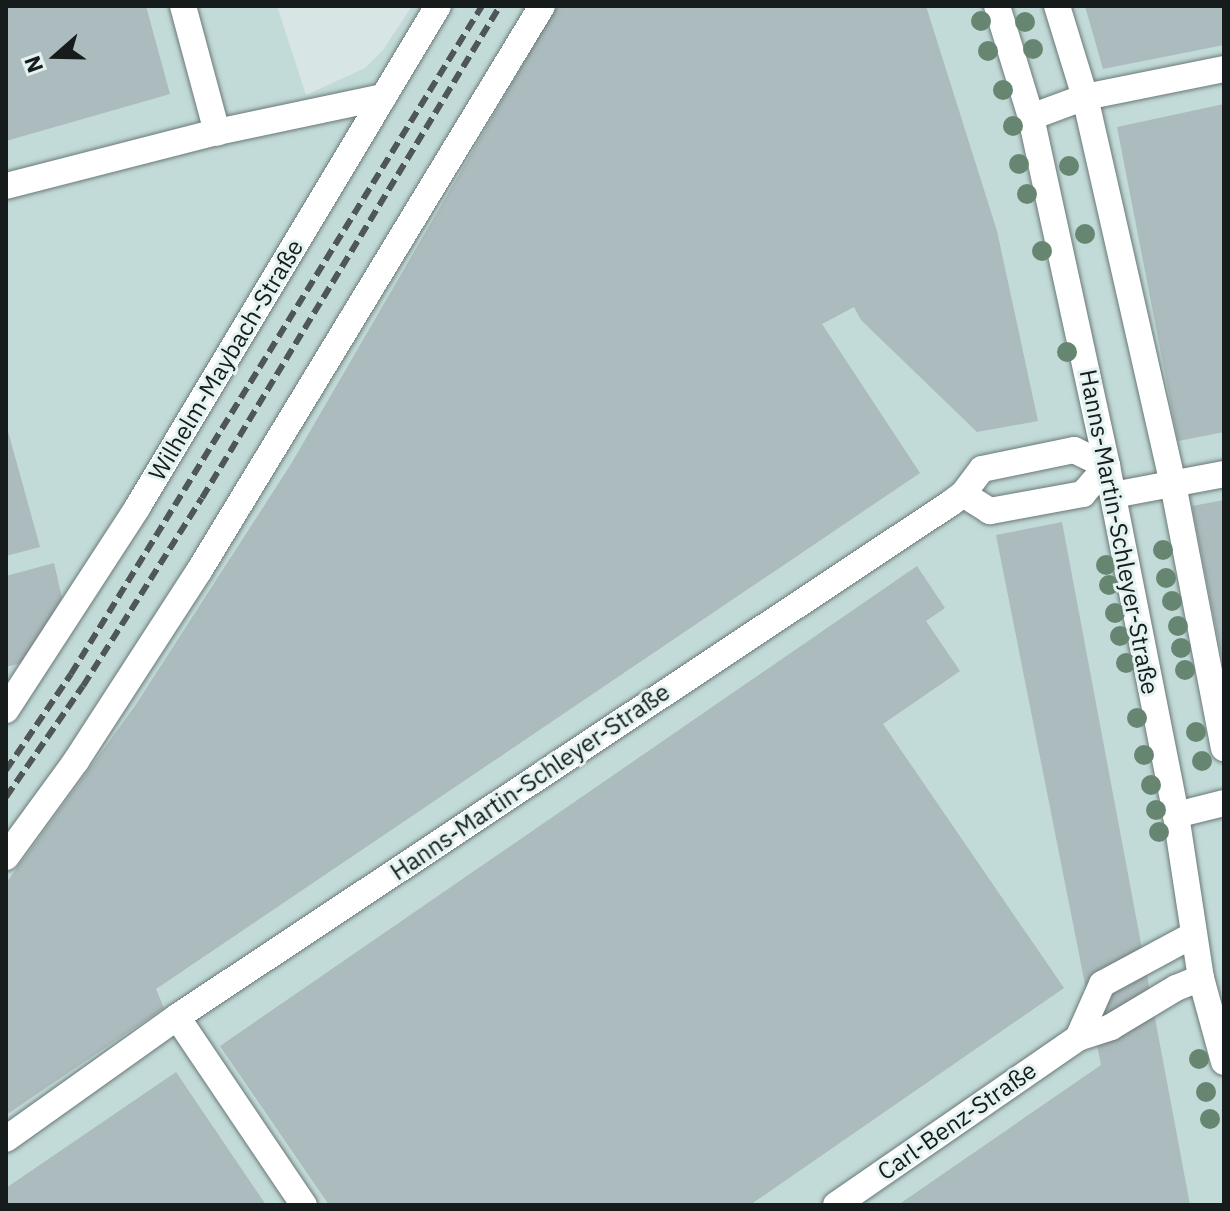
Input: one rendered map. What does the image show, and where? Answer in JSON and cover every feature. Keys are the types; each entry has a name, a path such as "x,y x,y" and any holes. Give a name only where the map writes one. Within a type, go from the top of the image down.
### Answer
{"street":[{"path":"183,6 217,132"},
{"name":"Wilhelm-Maybach-Straße","path":"6,710 137,508 438,6"},
{"path":"6,857 76,761 199,571 542,6"},
{"name":"Hanns-Martin-Schleyer-Straße","path":"997,6 1031,117 1107,466 1176,815 1201,978 1224,1062"},
{"path":"1057,6 1085,97 1173,484 1224,748"},
{"path":"1031,117 1085,97 1224,69"},
{"path":"6,186 217,132 383,97"},
{"name":"Hanns-Martin-Schleyer-Straße","path":"6,1139 177,1017 963,494 982,469 1074,450 1107,466"},
{"path":"963,494 990,511 1083,494 1107,466"},
{"path":"1113,495 1224,474"},
{"path":"1176,815 1224,803"},
{"path":"1078,1038 1102,984 1193,935"},
{"name":"Carl-Benz-Straße","path":"836,1205 1078,1038 1111,1027 1176,988 1201,978"},
{"path":"177,1017 304,1205"}],"shaded area":[{"path":"6,6 277,6 306,95 365,68 383,50 412,6 1224,6 1224,1205 6,1205"}],"building":[{"path":"6,6 146,6 170,94 6,141"},
{"path":"561,6 926,6 997,231 1038,421 977,432 861,320 854,307 822,324 920,473 156,989 164,1008 6,1115 6,883 135,706 291,464 555,9"},
{"path":"1085,6 1224,6 1224,45 1103,69"},
{"path":"1224,104 1224,432 1178,441 1117,127"},
{"path":"6,424 40,547 6,556"},
{"path":"1224,500 1224,664 1223,664 1192,506"},
{"path":"1062,522 1190,1205 898,1205 1101,1065 996,535"},
{"path":"54,563 62,598 21,663 6,667 6,576"},
{"path":"917,566 945,608 926,621 960,671 883,724 1064,988 750,1205 329,1205 220,1046"},
{"path":"176,1072 266,1205 6,1205 6,1188"}],"railway":[{"path":"6,770 71,674 482,6"},
{"path":"6,797 83,686 202,498 500,6"}]}
